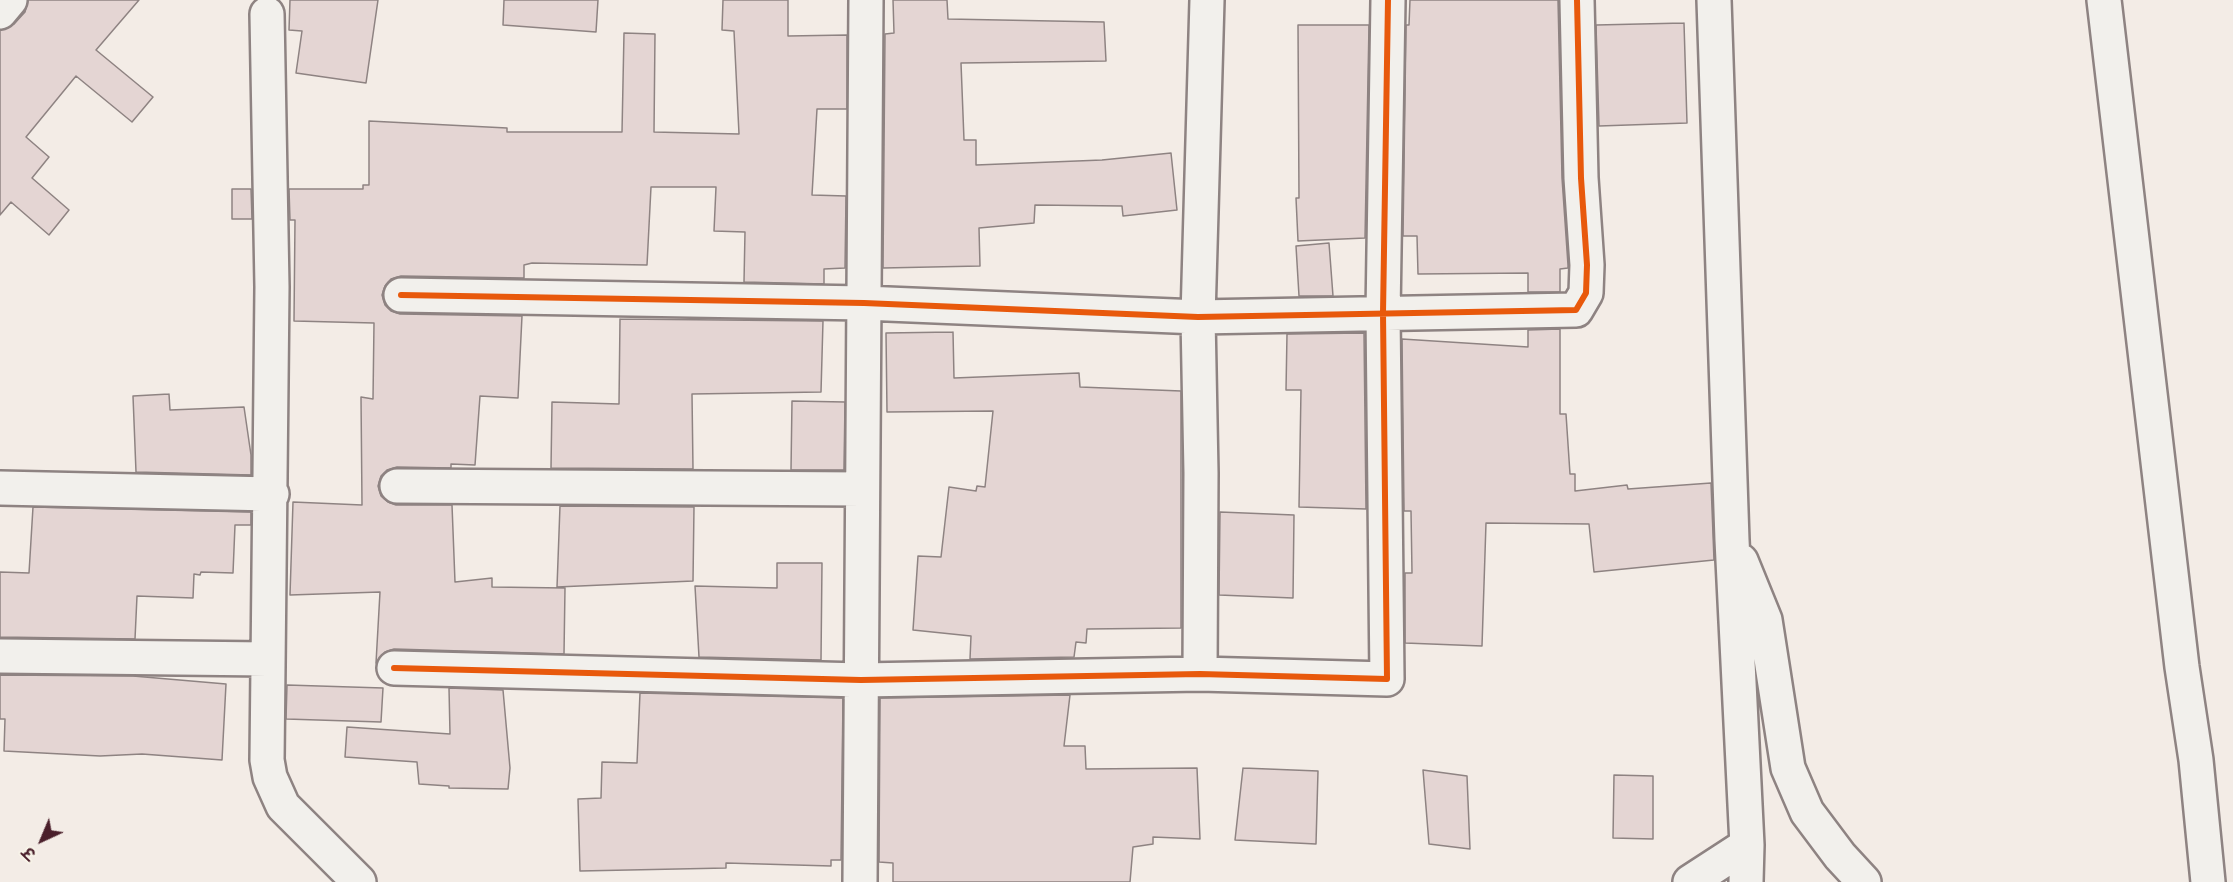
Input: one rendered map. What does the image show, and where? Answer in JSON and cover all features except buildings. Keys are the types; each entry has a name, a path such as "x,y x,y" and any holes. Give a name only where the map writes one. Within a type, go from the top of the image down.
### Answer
{"street":[{"path":"0,12 10,0"},
{"path":"860,882 866,0"},
{"path":"1200,674 1201,472 1198,317 1207,0"},
{"path":"394,668 861,680 1200,674 1387,679 1383,313 1388,0"},
{"path":"401,295 864,303 1198,317 1576,310 1586,292 1587,265 1581,177 1577,0"},
{"path":"1714,0 1732,540 1747,845 1746,882"},
{"path":"2104,0 2182,667 2196,760 2208,882"},
{"path":"267,15 272,288 272,494 267,659 267,760 270,777 283,806 359,882"},
{"path":"397,486 862,489"},
{"path":"0,488 272,494"},
{"path":"1732,540 1765,620 1788,768 1807,812 1840,856 1864,882"},
{"path":"0,656 267,659"},
{"path":"1690,882 1747,845"}],"cycle path":[{"path":"394,668 861,680 1200,674 1387,679 1383,313 1388,0"},
{"path":"401,295 864,303 1198,317 1576,310 1586,293 1587,265 1581,178 1577,0"}]}
